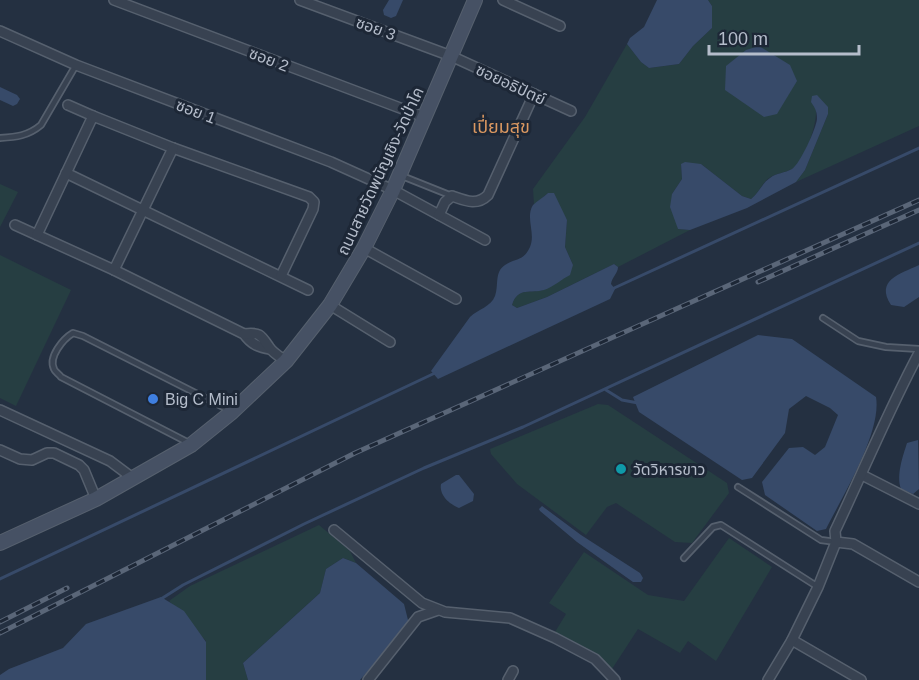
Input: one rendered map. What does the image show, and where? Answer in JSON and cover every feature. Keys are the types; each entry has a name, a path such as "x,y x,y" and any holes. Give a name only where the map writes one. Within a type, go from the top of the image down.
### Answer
{"main road":[{"name":"ถนนสายวัดพนัญเชิง-วัดป่าโค","path":"0,543 96,499 191,445 232,412 285,361 330,305 364,248 393,190 475,0"}],"street":[{"name":"ซอย 2","path":"114,0 424,117"},
{"name":"ซอย 3","path":"300,0 451,56"},
{"path":"503,0 560,27"},
{"name":"ซอย 1","path":"0,31 76,65 331,162 393,190 485,240"},
{"name":"ซอยอธิปัตย์","path":"451,56 571,111"},
{"path":"439,215 452,196 470,202 482,201 488,195 534,94"},
{"path":"68,105 173,148 309,197 314,202 313,208 281,276"},
{"path":"37,235 93,116"},
{"path":"114,270 173,148"},
{"path":"66,173 308,290"},
{"path":"15,225 114,270 244,334 255,333 265,339 270,349 285,361"},
{"path":"364,248 456,299"},
{"path":"330,305 390,342"},
{"path":"768,680 792,640 818,586 836,542 834,531 919,351"},
{"path":"0,410 110,461 134,479"},
{"path":"0,450 20,459 32,459 47,453 54,453 79,465 84,470 96,499"},
{"path":"862,475 919,504"},
{"path":"334,530 416,599 438,610 510,618 595,659 615,680"},
{"path":"836,542 853,544 919,582"},
{"path":"416,599 418,616"},
{"path":"368,680 418,616 438,610"},
{"path":"792,640 861,680"}],"lane":[{"path":"0,138 33,133 41,125 76,65"},
{"path":"399,175 452,196"},
{"path":"824,318 858,341 919,351"},
{"path":"191,445 61,377 53,368 52,361 65,338 73,333 84,336 232,412"},
{"path":"738,487 821,540 836,542"},
{"path":"684,558 713,527 721,525 818,586"}],"green space":[{"path":"708,0 919,0 919,126 796,182 805,170 828,114 816,110 806,151 797,165 769,178 751,199 742,196 701,164 681,165 682,179 672,194 678,229 690,230 618,267 614,264 547,297 517,308 512,305 521,293 546,289 573,265 565,247 567,220 548,193 534,205 533,189 585,117 627,44 641,62 649,68 679,64 693,46 712,28 712,6"},
{"path":"0,184 18,192 0,227"},
{"path":"0,255 71,290 16,406 0,398"},
{"path":"598,404 608,405 727,483 729,493 692,543 675,542 616,503 607,507 586,535 517,484 491,454 490,449"},
{"path":"319,525 350,551 356,563 343,558 326,569 320,593 243,663 248,680 206,680 206,641 169,601 190,586"},
{"path":"729,538 772,567 716,661 688,641 680,653 638,629 612,669 598,654 555,632 566,614 549,603 584,552 648,595 684,601"}],"water":[{"path":"389,0 403,0 396,16 391,18 384,15 383,10"},
{"path":"657,0 708,0 712,6 712,28 693,46 679,64 649,68 641,62 627,44 630,38 644,27"},
{"path":"759,46 790,65 797,81 777,114 764,117 725,90 726,66 746,50"},
{"path":"0,87 17,95 20,99 17,104 13,106 0,100"},
{"path":"817,95 828,107 828,114 805,170 796,182 747,208 690,230 678,229 670,207 672,194 682,179 681,164 685,162 701,164 742,196 751,199 767,180 792,169 799,160 816,124 816,112 811,102 812,96"},
{"path":"548,193 554,193 567,220 565,247 573,265 570,275 544,290 521,293 512,305 517,308 547,297 614,264 618,267 611,284 615,289 610,299 438,379 431,371 470,317 493,300 499,271 522,257 530,247 532,242 531,210 533,205"},
{"path":"919,265 919,297 904,307 891,305 886,289 888,284 898,275"},
{"path":"758,335 792,339 876,397 873,428 867,446 826,529 817,531 765,495 762,482 789,448 803,447 815,455 825,447 838,415 830,408 806,396 789,409 785,433 752,478 742,480 639,412 633,397"},
{"path":"918,440 919,489 913,494 901,489 900,472 907,443"},
{"path":"459,475 474,494 473,501 459,508 446,499 441,488 441,484"},
{"path":"542,506 581,535 640,573 643,578 641,582 633,582 577,542 540,511"},
{"path":"343,558 356,563 404,604 409,624 360,680 248,680 243,663 320,593 326,569"},
{"path":"161,597 184,611 206,642 206,680 0,680 0,675 9,669 63,648 86,624"}],"waterway":[{"path":"612,289 919,148"},
{"path":"161,599 183,585 304,524 424,468 523,427 919,243"},
{"path":"0,579 435,373"},
{"path":"606,390 622,400 638,403"}],"railway":[{"path":"0,633 355,453 919,200"},
{"path":"758,282 919,210"},
{"path":"0,622 67,588"}],"place":[{"name":"Big C Mini","path":"153,399"},
{"name":"วัดวิหารขาว","path":"621,469"}],"district":[{"name":"เปี่ยมสุข","path":"501,127"}]}
